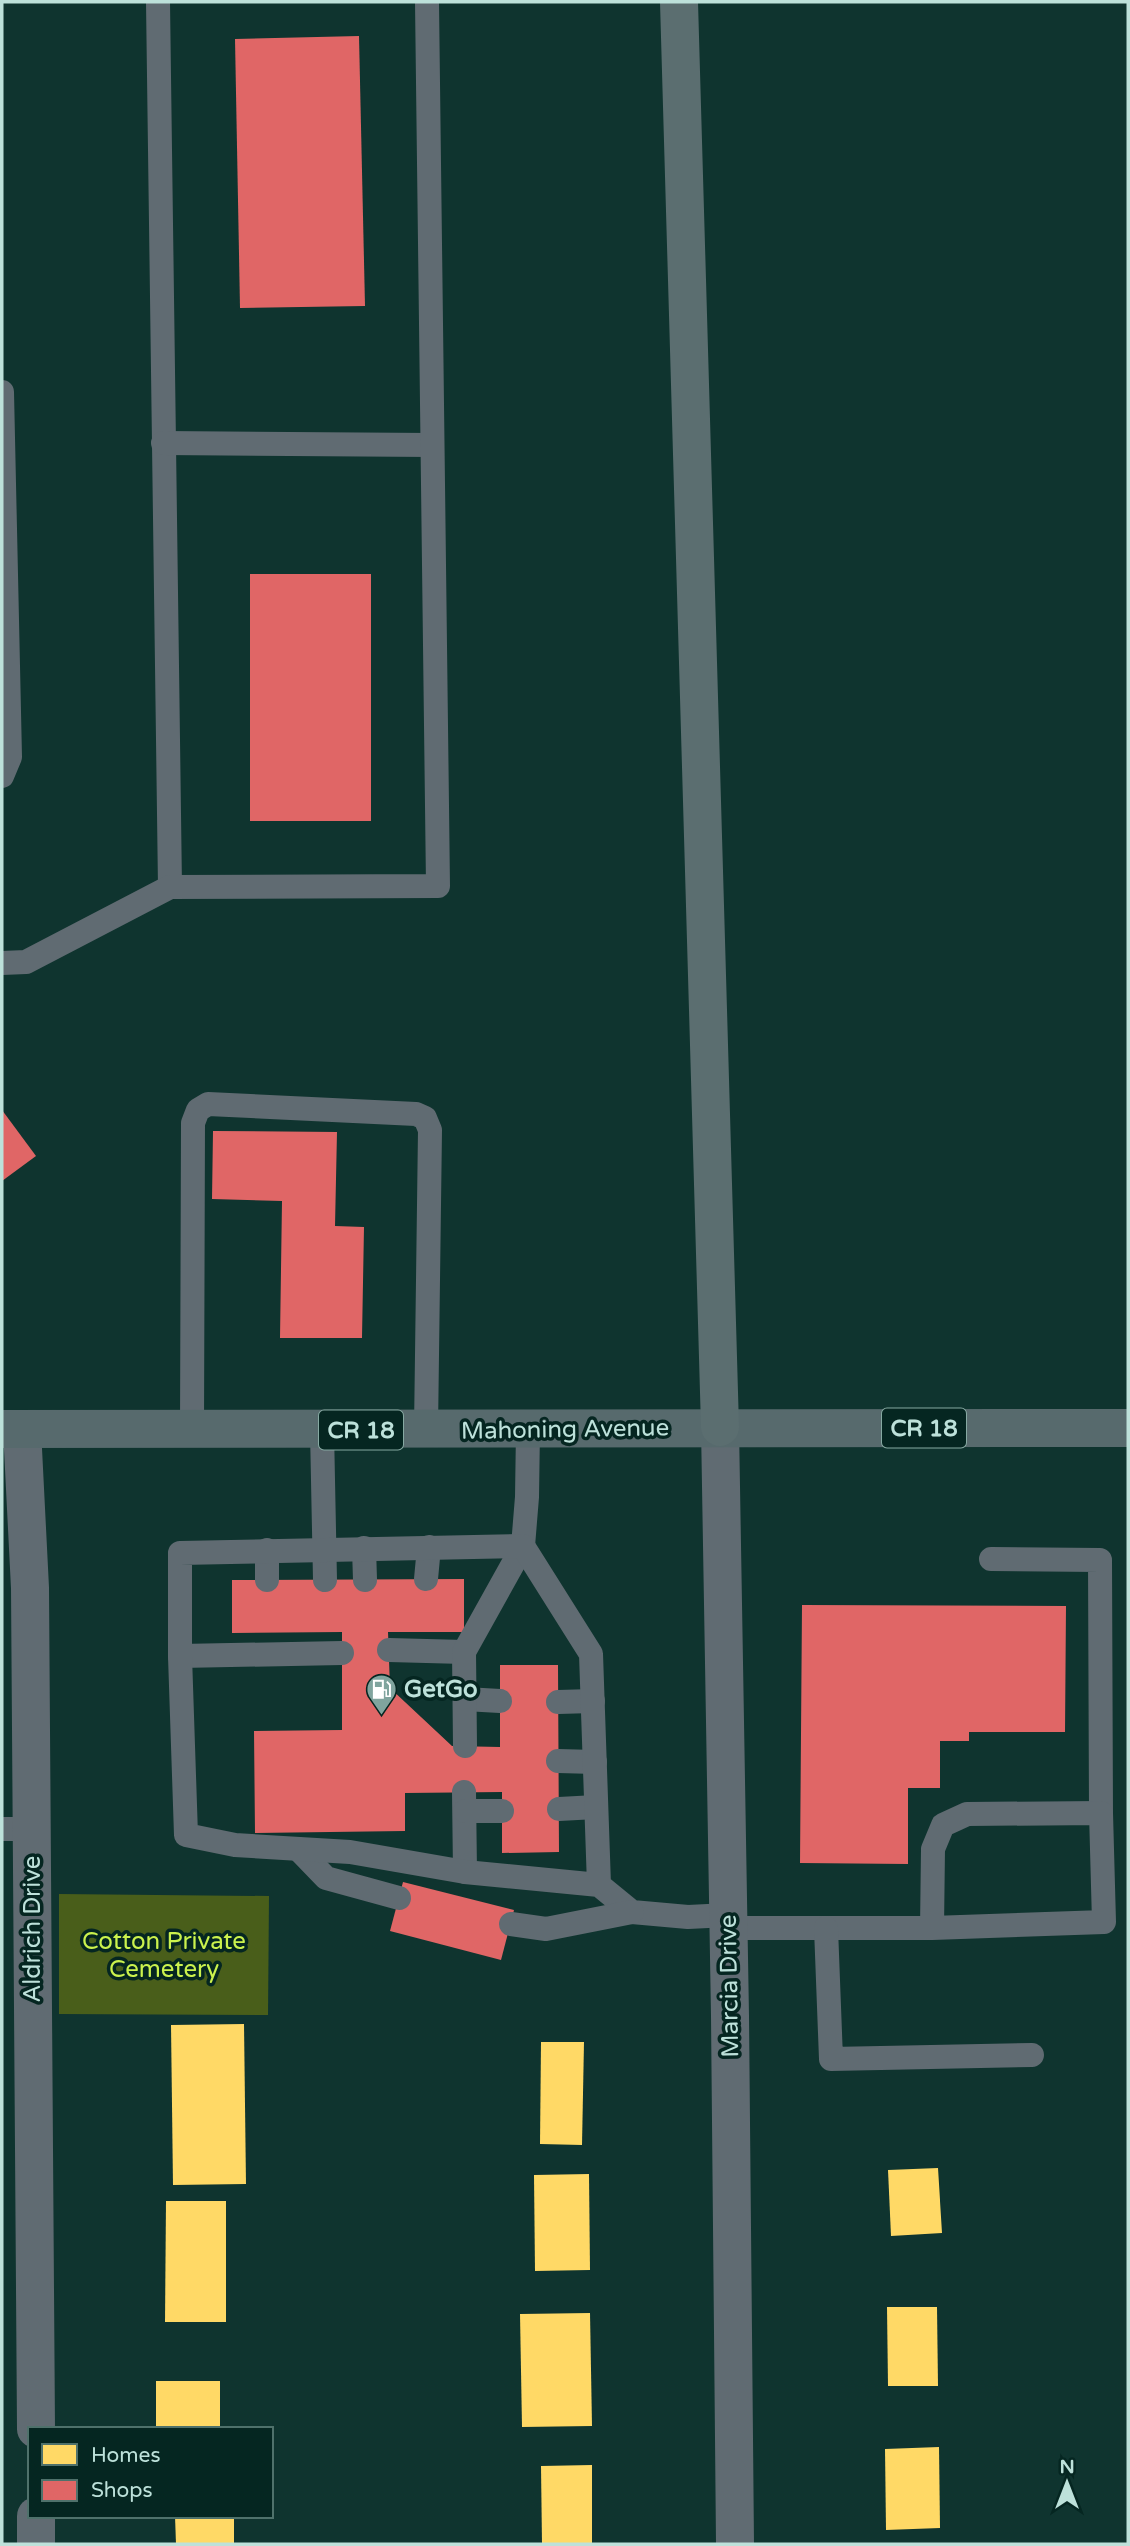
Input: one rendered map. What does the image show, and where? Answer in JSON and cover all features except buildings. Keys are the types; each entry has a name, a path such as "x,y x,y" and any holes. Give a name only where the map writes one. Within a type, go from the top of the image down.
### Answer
{"highway":[{"path":"679,2 720,1427"}],"main road":[{"name":"Mahoning Avenue","path":"12,1429 1128,1428"}],"street":[{"name":"Marcia Drive","path":"720,1427 729,1922 735,2544"},
{"name":"Aldrich Drive","path":"12,1429 30,1588 16,1829 36,2427"},
{"path":"36,2518 36,2544"}],"lane":[{"path":"158,2 170,887"},
{"path":"2,963 26,962 170,887 438,886 427,2"},
{"path":"2,391 10,757 2,776"},
{"path":"163,443 432,445"},
{"path":"192,1430 193,1123 198,1110 208,1104 416,1114 425,1118 430,1130 426,1430"},
{"path":"322,1430 325,1580"},
{"path":"465,1746 464,1652 523,1546 528,1430"},
{"path":"523,1546 180,1553 180,1656 186,1835 235,1845 350,1852 465,1872 599,1885 632,1912"},
{"path":"523,1546 591,1654 599,1885"},
{"path":"426,1579 429,1547"},
{"path":"364,1548 365,1580"},
{"path":"267,1550 267,1580"},
{"path":"511,1924 546,1929 632,1912 826,1928 932,1928 1104,1922 1100,1560 991,1559"},
{"path":"389,1650 428,1641 464,1652"},
{"path":"180,1656 269,1643 332,1646"},
{"path":"465,1699 500,1701"},
{"path":"558,1702 593,1701"},
{"path":"558,1761 595,1762"},
{"path":"465,1872 465,1801 502,1811"},
{"path":"559,1809 596,1807"},
{"path":"932,1928 933,1849 943,1825 967,1814 1101,1813"},
{"path":"298,1849 326,1878 399,1898"},
{"path":"826,1928 831,2059 1032,2055"}],"green space":[{"name":"Cotton Private Cemetery","path":"59,1894 269,1896 268,2015 59,2014"}],"place":[{"name":"GetGo","path":"381,1716"}]}
